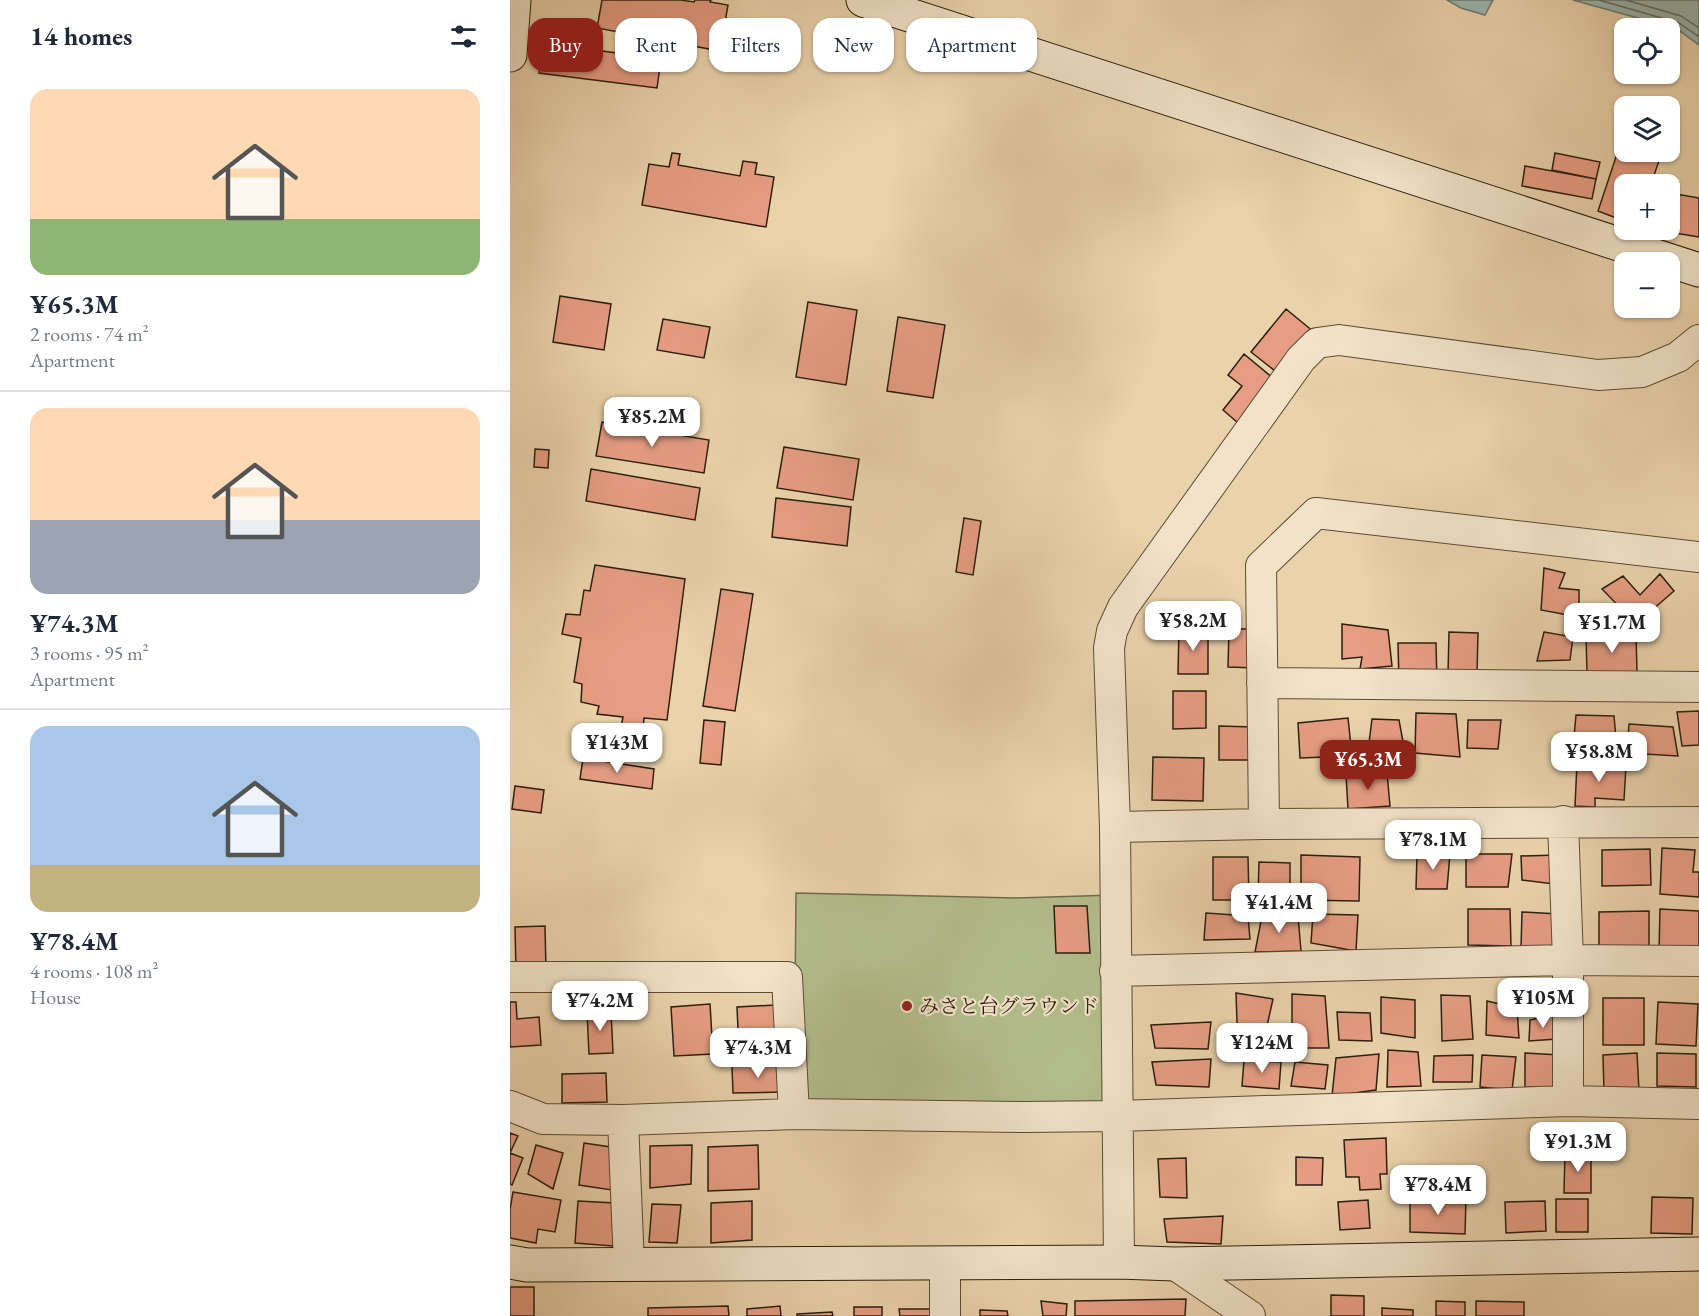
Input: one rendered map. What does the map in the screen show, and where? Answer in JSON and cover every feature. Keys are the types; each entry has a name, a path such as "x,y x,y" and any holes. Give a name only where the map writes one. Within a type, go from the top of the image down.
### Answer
{"street":[{"path":"510,55 514,0"},
{"path":"863,0 1699,270"},
{"path":"1119,1262 1115,827 1109,648 1112,631 1123,607 1301,359 1317,343 1339,340 1598,375 1642,372 1678,357 1699,340"},
{"path":"1263,824 1261,566 1316,513 1699,557"},
{"path":"1262,683 1699,687"},
{"path":"1115,827 1563,821 1699,822"},
{"path":"1563,821 1568,960 1568,1101"},
{"path":"1115,971 1568,960 1699,961"},
{"path":"510,977 788,977 794,1114"},
{"path":"510,1106 543,1119 623,1120 794,1114 1118,1116 1568,1101 1699,1104"},
{"path":"623,1120 629,1265"},
{"path":"510,1262 527,1265 1119,1262 1174,1264 1699,1254"},
{"path":"945,1264 945,1316"},
{"path":"1174,1264 1250,1316"}],"green space":[{"name":"みさと台グラウンド","path":"796,893 1016,898 1115,895 1118,1116 794,1114"}],"water":[{"path":"1447,0 1493,0 1485,15 1461,8"},
{"path":"1573,0 1699,0 1699,45 1680,31 1680,18 1638,18"}],"building":[{"path":"602,0 694,2 695,0 711,0 710,2 728,5 726,18 709,18 709,49 697,47 697,18 615,18 615,31 603,29 603,18 599,18"},
{"path":"603,51 615,53 615,72 659,72 657,88 539,73 603,72"},
{"path":"672,153 680,154 678,165 740,176 743,161 757,163 755,174 774,177 766,227 642,205 649,164 669,167"},
{"path":"1555,153 1600,162 1596,179 1552,170"},
{"path":"1614,162 1659,162 1654,174 1614,174 1614,217 1598,211"},
{"path":"1525,166 1596,179 1592,199 1522,186"},
{"path":"1680,195 1699,198 1699,237 1680,234"},
{"path":"560,296 611,304 604,350 553,342"},
{"path":"808,302 857,310 846,385 796,377"},
{"path":"1286,309 1314,332 1280,375 1251,352"},
{"path":"898,317 945,325 933,398 887,391"},
{"path":"663,319 710,327 704,358 657,350"},
{"path":"1244,354 1273,378 1238,423 1223,410 1242,386 1228,375"},
{"path":"602,422 709,440 704,473 596,456"},
{"path":"784,447 859,459 853,500 777,488"},
{"path":"535,449 549,450 548,468 534,467"},
{"path":"591,469 700,488 695,520 586,501"},
{"path":"776,498 851,507 847,546 772,537"},
{"path":"964,518 981,521 973,575 956,572"},
{"path":"595,565 685,579 667,720 644,718 643,729 621,727 623,717 597,714 599,706 581,702 582,684 574,682 581,638 562,634 566,614 580,615 584,590 590,591"},
{"path":"1544,568 1565,573 1559,588 1579,590 1579,617 1541,610"},
{"path":"1660,574 1674,591 1636,624 1602,589 1623,576 1640,595"},
{"path":"721,589 753,594 735,711 703,706"},
{"path":"1342,624 1388,630 1392,666 1360,669 1362,657 1342,659"},
{"path":"1179,629 1208,629 1208,674 1178,674"},
{"path":"1229,629 1256,629 1256,668 1228,667"},
{"path":"1449,632 1478,633 1477,675 1448,674"},
{"path":"1544,632 1573,637 1570,660 1537,661"},
{"path":"1636,634 1637,672 1587,673 1586,635"},
{"path":"1398,643 1436,643 1437,682 1399,683"},
{"path":"1173,691 1206,691 1206,728 1173,729"},
{"path":"1699,711 1699,745 1682,746 1677,712"},
{"path":"1416,713 1456,714 1460,757 1415,753"},
{"path":"1576,715 1614,716 1616,738 1606,742 1604,752 1573,748"},
{"path":"1348,718 1352,756 1300,758 1298,723"},
{"path":"1372,719 1399,720 1408,769 1366,767"},
{"path":"704,720 725,722 721,765 700,763"},
{"path":"1468,720 1501,720 1498,749 1467,748"},
{"path":"1629,724 1673,727 1678,756 1627,753"},
{"path":"1219,726 1253,727 1253,760 1219,760"},
{"path":"1153,757 1204,758 1203,801 1152,800"},
{"path":"583,758 654,769 652,789 580,779"},
{"path":"1577,763 1626,766 1624,800 1595,798 1595,807 1575,806"},
{"path":"1387,773 1390,806 1348,809 1346,775"},
{"path":"515,786 544,790 541,813 512,809"},
{"path":"1662,848 1695,850 1693,872 1699,872 1699,897 1660,894"},
{"path":"1650,849 1651,885 1602,886 1602,850"},
{"path":"1417,854 1450,854 1447,889 1416,889"},
{"path":"1466,854 1512,854 1508,887 1466,887"},
{"path":"1301,855 1360,857 1359,901 1301,900"},
{"path":"1557,855 1554,884 1522,880 1521,856"},
{"path":"1213,857 1248,857 1249,900 1213,900"},
{"path":"1259,862 1290,863 1290,899 1258,898"},
{"path":"1054,906 1087,906 1090,953 1056,953"},
{"path":"1468,909 1510,909 1511,946 1468,945"},
{"path":"1660,909 1699,911 1699,954 1659,952"},
{"path":"1649,911 1649,948 1599,949 1599,912"},
{"path":"1522,912 1558,914 1558,952 1521,948"},
{"path":"1206,913 1248,916 1250,939 1204,940"},
{"path":"1313,914 1358,915 1356,951 1311,943"},
{"path":"1262,916 1298,916 1301,951 1255,952"},
{"path":"545,926 546,971 516,971 515,927"},
{"path":"1236,993 1273,999 1267,1026 1279,1028 1279,1046 1238,1050"},
{"path":"1292,994 1325,996 1329,1048 1292,1048"},
{"path":"1441,995 1470,996 1473,1039 1442,1041"},
{"path":"1381,997 1415,1000 1415,1038 1381,1033"},
{"path":"1603,998 1644,998 1644,1045 1603,1045"},
{"path":"1487,1001 1517,1008 1519,1038 1486,1035"},
{"path":"510,1002 516,1002 517,1019 539,1017 541,1045 510,1047"},
{"path":"1658,1002 1698,1004 1696,1046 1656,1044"},
{"path":"710,1004 713,1054 674,1056 671,1007"},
{"path":"776,1005 779,1050 739,1051 737,1007"},
{"path":"611,1011 613,1053 589,1054 587,1012"},
{"path":"1337,1012 1370,1013 1372,1041 1339,1040"},
{"path":"1556,1014 1557,1039 1529,1041 1530,1020"},
{"path":"1211,1022 1208,1049 1155,1048 1151,1025"},
{"path":"1388,1050 1418,1052 1421,1086 1387,1087"},
{"path":"1525,1053 1560,1055 1560,1089 1525,1087"},
{"path":"1637,1053 1639,1091 1604,1093 1603,1055"},
{"path":"1657,1053 1696,1054 1696,1087 1657,1086"},
{"path":"1379,1054 1376,1090 1332,1096 1336,1058"},
{"path":"1473,1055 1472,1082 1433,1082 1434,1056"},
{"path":"1482,1055 1516,1057 1512,1090 1480,1087"},
{"path":"1211,1059 1209,1087 1156,1085 1152,1062"},
{"path":"1244,1060 1281,1062 1279,1089 1242,1086"},
{"path":"1295,1062 1328,1065 1325,1089 1291,1086"},
{"path":"783,1064 784,1092 733,1093 732,1066"},
{"path":"606,1073 607,1102 562,1103 562,1074"},
{"path":"510,1133 518,1136 510,1153"},
{"path":"1386,1138 1387,1174 1380,1174 1381,1189 1360,1190 1359,1177 1346,1177 1344,1140"},
{"path":"584,1143 617,1148 612,1190 579,1185"},
{"path":"536,1145 563,1153 553,1189 528,1174"},
{"path":"692,1145 691,1184 650,1188 650,1146"},
{"path":"758,1145 759,1189 708,1191 708,1147"},
{"path":"1565,1152 1591,1152 1591,1193 1564,1193"},
{"path":"510,1153 523,1158 512,1185 510,1184"},
{"path":"1296,1157 1323,1158 1322,1185 1296,1185"},
{"path":"1186,1158 1187,1198 1160,1197 1158,1159"},
{"path":"513,1192 561,1200 555,1232 538,1229 536,1243 510,1238 510,1209"},
{"path":"1652,1197 1693,1198 1692,1234 1651,1233"},
{"path":"1410,1198 1466,1199 1465,1234 1410,1232"},
{"path":"1556,1199 1588,1199 1588,1232 1556,1232"},
{"path":"1368,1200 1370,1228 1340,1230 1338,1202"},
{"path":"578,1201 615,1203 613,1246 575,1243"},
{"path":"752,1201 752,1240 711,1243 711,1203"},
{"path":"1545,1201 1546,1231 1506,1233 1505,1202"},
{"path":"652,1204 681,1205 677,1243 649,1242"},
{"path":"1223,1216 1221,1244 1167,1242 1164,1219"},
{"path":"510,1287 534,1287 534,1316 510,1316"},
{"path":"1331,1295 1364,1296 1364,1316 1331,1316"},
{"path":"1186,1299 1185,1316 1075,1316 1075,1301"},
{"path":"1041,1301 1067,1304 1066,1316 1043,1316"},
{"path":"1436,1301 1465,1302 1465,1316 1436,1316"},
{"path":"1476,1301 1524,1302 1524,1316 1476,1316"},
{"path":"728,1306 729,1316 648,1316 648,1308"},
{"path":"780,1306 781,1316 747,1316 747,1309"},
{"path":"854,1307 882,1307 882,1316 854,1316"},
{"path":"1382,1308 1413,1310 1413,1316 1382,1316"},
{"path":"899,1309 937,1309 937,1316 900,1316"},
{"path":"980,1310 1007,1311 1008,1316 980,1316"},
{"path":"832,1312 833,1316 797,1316 797,1314"}],"place":[{"name":"みさと台グラウンド","path":"907,1006"}]}
